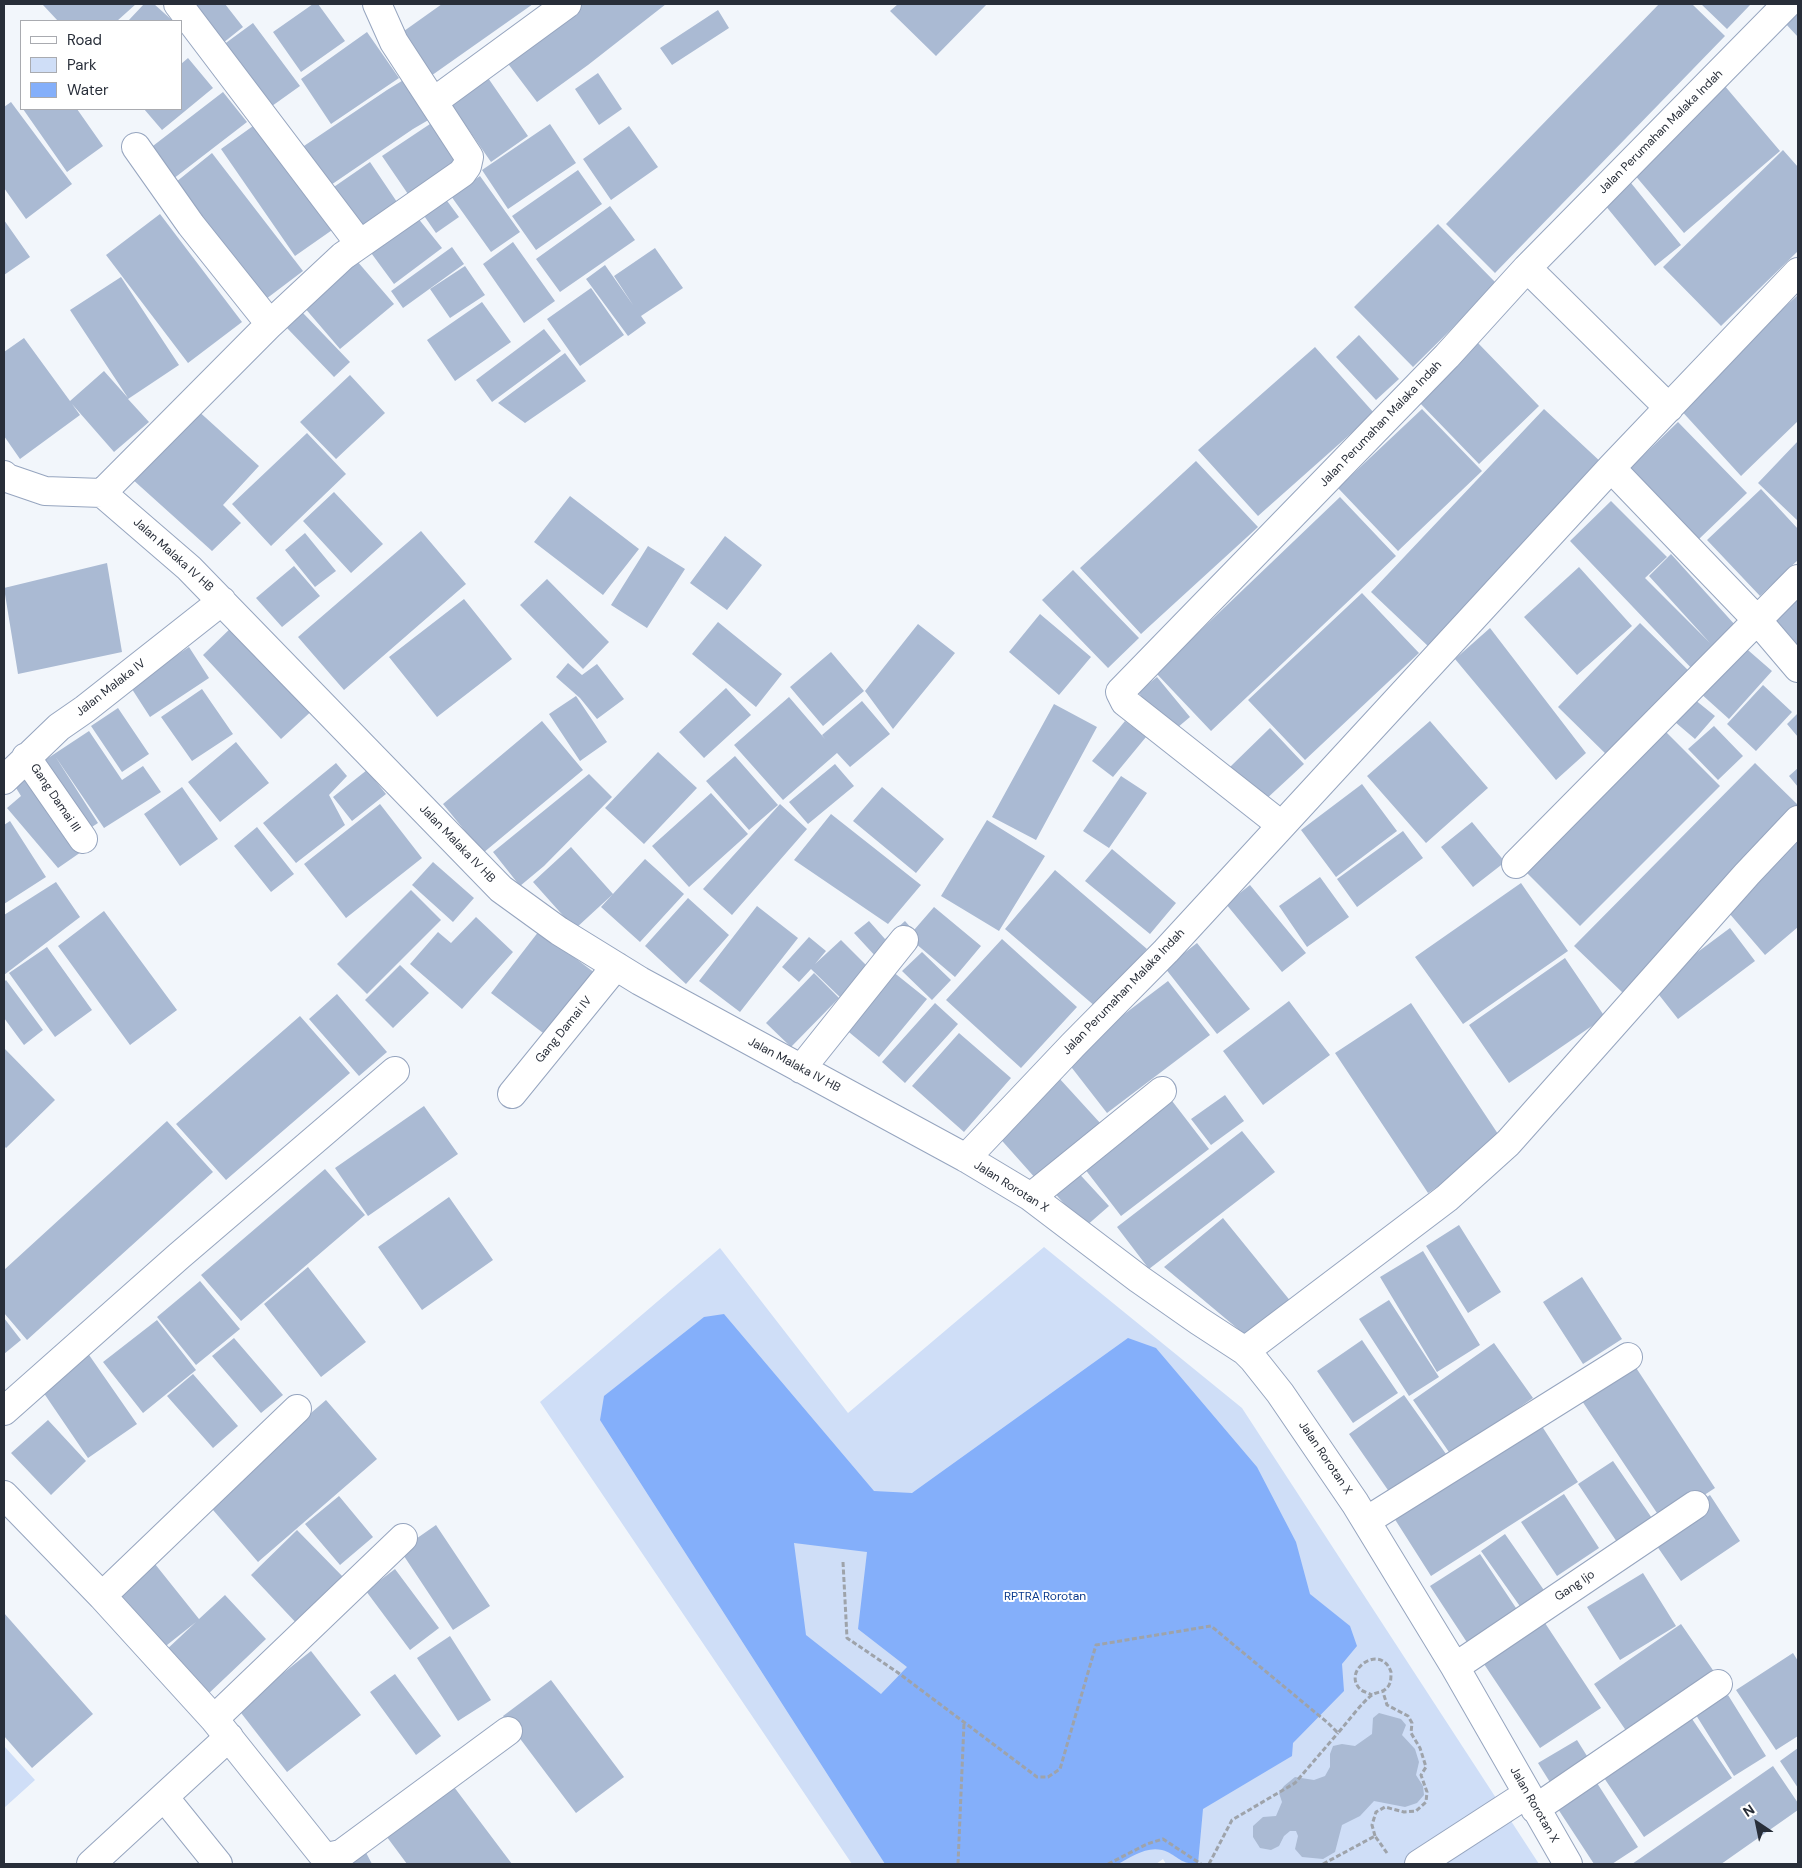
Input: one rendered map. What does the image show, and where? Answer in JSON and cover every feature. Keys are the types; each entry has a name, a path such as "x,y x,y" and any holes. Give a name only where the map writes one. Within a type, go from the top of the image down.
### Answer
{"street":[{"path":"178,4 360,243"},
{"path":"4,475 45,491 102,492 270,324 343,256 462,173 467,166 469,157 394,42 377,4"},
{"path":"433,102 567,4"},
{"name":"Jalan Perumahan Malaka Indah","path":"1272,836 1125,702 1120,692 1447,356 1527,268 1787,4"},
{"path":"136,147 191,226 270,324"},
{"path":"1527,268 1669,408"},
{"name":"Jalan Perumahan Malaka Indah","path":"966,1158 1073,1045 1166,951 1611,468 1798,272"},
{"path":"1611,468 1758,621 1798,668"},
{"name":"Jalan Malaka IV HB","path":"102,492 189,568 501,889 559,931 640,981 966,1158"},
{"path":"1516,864 1798,579"},
{"name":"Jalan Malaka IV","path":"4,780 59,727 85,709 222,601"},
{"name":"Gang Damai III","path":"26,757 83,839"},
{"path":"1249,1355 1447,1198 1508,1143 1747,874 1798,820"},
{"path":"801,1068 904,940"},
{"name":"Gang Damai IV","path":"512,1094 616,966"},
{"path":"4,1411 179,1256 395,1070"},
{"path":"1031,1197 1162,1091"},
{"name":"Jalan Rorotan X","path":"966,1158 1031,1197 1139,1279 1249,1355 1272,1382 1366,1521 1455,1667 1568,1864"},
{"path":"1366,1521 1628,1357"},
{"path":"102,1596 297,1409"},
{"path":"4,1495 102,1596 221,1728 321,1853 327,1857 341,1854 508,1731"},
{"name":"Gang Ijo","path":"1455,1667 1695,1505"},
{"path":"91,1864 164,1797 221,1728 403,1538"},
{"path":"1420,1864 1531,1802 1718,1684"},
{"path":"164,1797 218,1864"}],"path":[{"path":"843,1562 847,1638 897,1672 1037,1777 1048,1777 1060,1769 1096,1645 1211,1626 1338,1733"},
{"path":"1376,1658 1385,1663 1391,1672 1390,1683 1383,1692 1372,1694 1362,1690 1356,1680 1357,1670 1364,1661 1376,1658"},
{"path":"1383,1692 1387,1705 1408,1716 1412,1723 1411,1733 1420,1748 1426,1767 1421,1775 1427,1792 1426,1802 1416,1811 1404,1812 1385,1807 1376,1812 1372,1825 1375,1836 1391,1857"},
{"path":"1209,1864 1232,1820 1295,1783 1372,1694"},
{"path":"958,1864 964,1722"},
{"path":"1323,1864 1375,1836"},
{"path":"1108,1864 1147,1844 1163,1839 1201,1864"}],"green space":[{"name":"RPTRA Rorotan","path":"1044,1247 1242,1408 1539,1864 1166,1864 1163,1859 1156,1864 852,1864 540,1402 720,1248 848,1413"},
{"path":"4,1746 35,1780 4,1808"}],"water":[{"name":"RPTRA Rorotan","path":"724,1314 874,1491 912,1493 1128,1338 1156,1348 1257,1467 1296,1542 1310,1594 1350,1626 1357,1646 1342,1664 1344,1691 1293,1743 1292,1756 1203,1809 1198,1864 1182,1861 1167,1852 1156,1849 1139,1853 1118,1864 885,1864 600,1420 604,1396 704,1317","holes":["794,1543 867,1552 858,1629 907,1667 881,1694 806,1635"]}],"building":[{"path":"136,4 118,20 57,20 43,5"},
{"path":"144,4 154,4 172,20 129,20"},
{"path":"184,4 225,4 243,27 218,47"},
{"path":"313,4 318,4 345,41 301,72 273,32"},
{"path":"442,4 533,4 428,78 397,36"},
{"path":"582,4 666,4 537,102 506,61"},
{"path":"898,4 987,4 936,56 890,11"},
{"path":"1659,4 1692,4 1725,36 1495,273 1446,224"},
{"path":"1701,4 1751,4 1727,29"},
{"path":"718,10 729,28 672,65 660,48"},
{"path":"1798,11 1798,37 1785,23"},
{"path":"253,23 300,86 265,111 219,48"},
{"path":"367,32 399,78 331,124 301,79"},
{"path":"188,58 213,88 162,130 145,110 182,110 182,63"},
{"path":"598,73 622,109 599,125 575,89"},
{"path":"486,75 528,136 491,162 448,100"},
{"path":"410,76 437,115 413,129 325,189 298,150"},
{"path":"1724,85 1780,151 1684,233 1628,167"},
{"path":"223,92 247,122 173,179 149,149"},
{"path":"11,102 72,184 26,219 4,188 4,107"},
{"path":"24,110 78,110 103,146 67,172"},
{"path":"260,121 335,228 295,256 221,149"},
{"path":"433,122 460,162 410,197 382,156"},
{"path":"550,124 576,163 508,209 482,170"},
{"path":"629,126 658,167 611,200 583,159"},
{"path":"1783,150 1798,167 1798,251 1721,326 1663,267"},
{"path":"212,153 303,271 266,299 176,182"},
{"path":"370,162 399,205 357,233 328,191"},
{"path":"578,170 602,204 536,250 512,216"},
{"path":"480,176 520,232 491,252 451,196"},
{"path":"1627,178 1681,245 1655,266 1600,199"},
{"path":"442,194 459,217 436,233 420,210"},
{"path":"610,206 635,240 560,292 536,259"},
{"path":"413,212 442,248 394,284 366,246"},
{"path":"160,214 242,322 188,363 106,255"},
{"path":"4,220 30,257 4,275"},
{"path":"1438,224 1497,284 1413,367 1354,307"},
{"path":"513,242 555,301 524,323 483,264"},
{"path":"452,247 464,264 403,308 391,291"},
{"path":"655,248 683,288 641,316 646,323 628,336 586,279 605,265 633,305 614,276"},
{"path":"357,261 394,304 340,349 304,307"},
{"path":"465,266 485,295 450,318 430,289"},
{"path":"121,277 179,365 128,399 149,422 114,452 72,404 80,415 20,459 4,436 4,352 24,338 70,401 104,371 128,398 70,310"},
{"path":"591,288 624,335 580,366 547,319"},
{"path":"1798,295 1798,421 1741,476 1678,407"},
{"path":"482,302 511,342 455,381 427,340"},
{"path":"303,313 350,362 334,377 287,328"},
{"path":"544,329 561,351 492,402 476,380"},
{"path":"1359,335 1399,379 1376,400 1336,357"},
{"path":"1478,343 1539,406 1479,464 1418,401"},
{"path":"1315,347 1374,413 1258,516 1198,450"},
{"path":"565,353 586,381 525,423 498,403"},
{"path":"350,375 385,413 336,459 300,422"},
{"path":"195,408 259,466 223,505 241,523 212,551 131,478"},
{"path":"1422,409 1482,471 1398,551 1338,488"},
{"path":"1544,409 1603,464 1429,647 1371,592"},
{"path":"1678,422 1747,493 1699,539 1630,468"},
{"path":"307,433 346,474 271,546 232,504"},
{"path":"1798,441 1798,521 1758,483"},
{"path":"1196,461 1258,527 1141,634 1080,568"},
{"path":"1761,489 1798,529 1798,560 1760,596 1707,540"},
{"path":"334,492 383,544 351,573 303,521"},
{"path":"570,496 639,549 603,595 534,542"},
{"path":"1340,497 1396,556 1211,731 1156,673"},
{"path":"1611,501 1667,557 1645,578 1710,643 1649,576 1671,554 1736,626 1695,672 1570,541"},
{"path":"421,531 466,584 344,690 298,637"},
{"path":"305,533 336,571 315,587 285,550"},
{"path":"725,536 762,565 727,610 690,583"},
{"path":"648,546 685,569 647,628 611,605"},
{"path":"107,563 122,652 18,674 4,588"},
{"path":"294,566 320,596 282,627 256,598"},
{"path":"1579,567 1632,626 1577,675 1524,617"},
{"path":"1073,570 1139,638 1108,668 1042,600"},
{"path":"547,579 609,642 583,669 520,605"},
{"path":"1362,593 1419,653 1305,760 1248,700"},
{"path":"464,599 512,659 437,717 389,657"},
{"path":"1798,599 1798,658 1770,620"},
{"path":"1040,614 1091,657 1059,695 1009,652"},
{"path":"237,622 316,707 281,739 203,655"},
{"path":"718,622 782,674 756,707 692,654"},
{"path":"1640,623 1693,675 1612,760 1558,707"},
{"path":"918,624 955,653 893,729 865,691"},
{"path":"1490,628 1586,753 1556,780 1455,659"},
{"path":"1741,644 1772,671 1729,719 1699,692"},
{"path":"189,647 209,678 150,717 130,686"},
{"path":"831,652 864,691 823,726 790,687"},
{"path":"568,663 582,675 597,664 624,699 597,719 580,698 556,677"},
{"path":"1157,677 1190,717 1171,733 1138,692"},
{"path":"1763,685 1792,712 1756,751 1727,724"},
{"path":"726,688 751,715 704,758 679,732"},
{"path":"202,689 233,734 192,761 161,717"},
{"path":"576,696 607,742 580,761 549,714"},
{"path":"789,697 825,739 822,735 862,701 890,734 850,767 837,753 783,800 734,745"},
{"path":"1694,699 1715,716 1695,739 1675,722"},
{"path":"1054,704 1097,727 1036,840 992,817"},
{"path":"118,708 149,754 122,772 91,726"},
{"path":"1798,713 1798,737 1787,724"},
{"path":"542,721 583,770 483,853 443,804"},
{"path":"1125,721 1146,737 1113,777 1092,761"},
{"path":"1430,721 1488,788 1426,843 1367,776"},
{"path":"1714,726 1743,756 1718,780 1688,749"},
{"path":"1270,728 1304,764 1263,802 1230,767"},
{"path":"1663,729 1720,786 1580,926 1522,868"},
{"path":"89,731 122,780 143,766 161,792 104,828 55,756 98,823 81,834 36,766"},
{"path":"236,742 269,783 220,822 188,782"},
{"path":"658,752 697,788 644,844 605,808"},
{"path":"735,756 778,805 749,830 706,781"},
{"path":"336,763 347,776 329,795 345,825 296,863 263,823"},
{"path":"1755,763 1798,805 1798,816 1623,993 1574,946"},
{"path":"835,764 854,786 808,824 789,802"},
{"path":"1798,768 1798,787 1789,776"},
{"path":"367,770 386,794 352,821 333,797"},
{"path":"33,771 84,850 58,868 7,808 21,796 13,783"},
{"path":"589,774 612,797 544,866 520,886 493,852"},
{"path":"1121,776 1147,793 1109,848 1083,831"},
{"path":"1362,784 1397,831 1336,877 1301,830"},
{"path":"182,787 218,839 180,866 144,814"},
{"path":"882,787 944,839 916,873 853,821"},
{"path":"711,793 748,834 689,887 652,846"},
{"path":"380,804 422,858 346,918 304,864"},
{"path":"780,804 807,829 732,915 703,889"},
{"path":"831,814 921,885 888,924 794,860"},
{"path":"987,820 1045,856 999,931 941,896"},
{"path":"10,821 46,877 4,904 4,825"},
{"path":"1472,822 1505,862 1473,887 1441,847"},
{"path":"257,827 294,874 271,892 234,846"},
{"path":"1403,831 1423,858 1357,907 1337,879"},
{"path":"1798,834 1798,927 1765,955 1723,906"},
{"path":"571,847 613,894 575,929 533,882"},
{"path":"1112,849 1176,903 1150,934 1085,881"},
{"path":"645,859 684,894 640,942 601,907"},
{"path":"433,862 474,898 453,922 412,885"},
{"path":"1055,870 1147,949 1096,1007 1005,929"},
{"path":"1320,877 1349,917 1307,947 1279,906"},
{"path":"56,882 80,917 4,975 4,915"},
{"path":"1521,883 1568,951 1463,1024 1415,957"},
{"path":"1250,885 1306,953 1282,972 1226,904"},
{"path":"411,890 441,920 367,994 337,964"},
{"path":"688,898 729,935 686,984 645,946"},
{"path":"757,906 798,938 740,1012 699,981"},
{"path":"934,907 981,946 955,977 908,937"},
{"path":"104,911 177,1010 130,1045 58,946"},
{"path":"476,917 513,952 462,1009 410,964 438,932 451,943"},
{"path":"869,921 885,939 905,921 912,929 878,959 854,933"},
{"path":"1730,928 1755,961 1678,1019 1652,986"},
{"path":"539,931 595,973 547,1036 491,993"},
{"path":"809,937 826,951 815,964 841,940 875,974 846,1003 811,969 799,982 782,967"},
{"path":"1002,939 1077,1007 1021,1068 946,1000"},
{"path":"1197,943 1250,1009 1217,1034 1165,968"},
{"path":"47,947 92,1010 55,1037 9,973"},
{"path":"922,952 951,980 932,1000 902,971"},
{"path":"1565,958 1605,1017 1509,1083 1469,1025"},
{"path":"400,965 429,993 393,1028 365,1000"},
{"path":"892,971 927,999 879,1057 844,1028"},
{"path":"814,973 839,998 791,1047 766,1023"},
{"path":"6,980 43,1030 24,1045 4,1018 4,982"},
{"path":"1168,981 1210,1035 1107,1113 1065,1059"},
{"path":"337,994 387,1052 359,1076 309,1019"},
{"path":"1289,1001 1330,1055 1263,1105 1223,1051"},
{"path":"935,1003 958,1024 905,1083 882,1062"},
{"path":"1411,1003 1504,1143 1428,1193 1335,1053"},
{"path":"300,1016 350,1073 226,1180 176,1124"},
{"path":"959,1033 1011,1078 964,1132 912,1086"},
{"path":"4,1048 55,1100 6,1148 4,1146"},
{"path":"1059,1078 1101,1124 1037,1180 996,1134"},
{"path":"1166,1093 1209,1149 1121,1216 1078,1160"},
{"path":"1225,1095 1244,1121 1211,1145 1191,1119"},
{"path":"424,1106 458,1154 368,1216 335,1168"},
{"path":"167,1121 213,1172 27,1340 4,1313 4,1270"},
{"path":"1242,1131 1275,1172 1149,1269 1117,1227"},
{"path":"1073,1167 1109,1206 1085,1227 1050,1188"},
{"path":"325,1169 365,1215 241,1321 201,1275"},
{"path":"449,1197 493,1260 422,1310 378,1247"},
{"path":"1223,1218 1292,1303 1250,1339 1164,1267"},
{"path":"1459,1225 1501,1292 1468,1313 1426,1246"},
{"path":"1423,1251 1480,1345 1437,1372 1380,1277"},
{"path":"308,1267 366,1342 321,1377 264,1304"},
{"path":"1582,1277 1622,1339 1583,1364 1543,1302"},
{"path":"200,1281 240,1329 196,1365 157,1317"},
{"path":"1389,1300 1439,1377 1409,1396 1359,1319"},
{"path":"4,1318 21,1340 4,1354"},
{"path":"157,1320 196,1370 143,1413 103,1362"},
{"path":"234,1338 283,1395 261,1413 212,1356"},
{"path":"1362,1340 1398,1393 1353,1423 1317,1371"},
{"path":"1494,1343 1533,1398 1451,1455 1413,1400"},
{"path":"87,1352 137,1424 88,1458 39,1386"},
{"path":"1631,1360 1715,1488 1663,1522 1578,1395"},
{"path":"193,1374 238,1426 213,1448 167,1396"},
{"path":"1404,1395 1446,1454 1390,1493 1349,1434"},
{"path":"326,1400 377,1459 258,1562 207,1503"},
{"path":"1536,1417 1578,1482 1431,1576 1389,1510"},
{"path":"48,1420 86,1461 51,1495 11,1453"},
{"path":"1613,1461 1658,1527 1623,1551 1578,1484"},
{"path":"1564,1494 1599,1548 1557,1576 1521,1522"},
{"path":"1710,1495 1740,1541 1681,1581 1650,1536"},
{"path":"339,1496 373,1537 340,1565 305,1524"},
{"path":"436,1525 490,1606 453,1630 400,1550"},
{"path":"297,1530 347,1581 300,1627 251,1575"},
{"path":"1505,1534 1548,1596 1524,1612 1481,1551"},
{"path":"1480,1554 1520,1614 1470,1647 1430,1586"},
{"path":"151,1559 199,1619 225,1595 266,1639 206,1696 164,1652 196,1622 162,1649 114,1590"},
{"path":"395,1569 439,1628 410,1650 366,1591"},
{"path":"1643,1573 1676,1626 1620,1660 1587,1607"},
{"path":"4,1613 93,1714 32,1768 4,1736"},
{"path":"1545,1623 1601,1708 1540,1748 1484,1664"},
{"path":"1681,1624 1717,1676 1629,1735 1594,1684"},
{"path":"450,1636 491,1700 458,1721 417,1658"},
{"path":"311,1651 361,1715 287,1772 238,1709"},
{"path":"1793,1653 1798,1661 1798,1736 1776,1750 1736,1690"},
{"path":"395,1674 441,1736 416,1755 370,1692"},
{"path":"551,1680 624,1777 576,1813 503,1716"},
{"path":"1728,1695 1766,1756 1734,1776 1696,1715"},
{"path":"1686,1710 1732,1778 1644,1837 1598,1769"},
{"path":"1379,1713 1401,1719 1406,1725 1402,1735 1415,1749 1419,1762 1416,1775 1423,1786 1424,1795 1417,1803 1405,1807 1374,1801 1360,1816 1342,1825 1335,1852 1323,1859 1302,1857 1295,1849 1298,1836 1296,1831 1290,1831 1284,1836 1279,1846 1271,1850 1260,1848 1253,1837 1253,1826 1263,1817 1276,1816 1282,1802 1279,1793 1284,1786 1295,1777 1314,1780 1325,1776 1330,1767 1330,1754 1333,1746 1342,1744 1355,1746 1372,1734 1373,1718"},
{"path":"1577,1740 1592,1764 1553,1787 1538,1763"},
{"path":"1798,1748 1798,1788 1780,1761"},
{"path":"1773,1766 1798,1803 1798,1810 1724,1862 1721,1864 1632,1864"},
{"path":"448,1779 512,1864 407,1864 381,1829"},
{"path":"1597,1783 1638,1847 1612,1864 1594,1864 1558,1809"},
{"path":"362,1845 372,1864 343,1864"}]}
